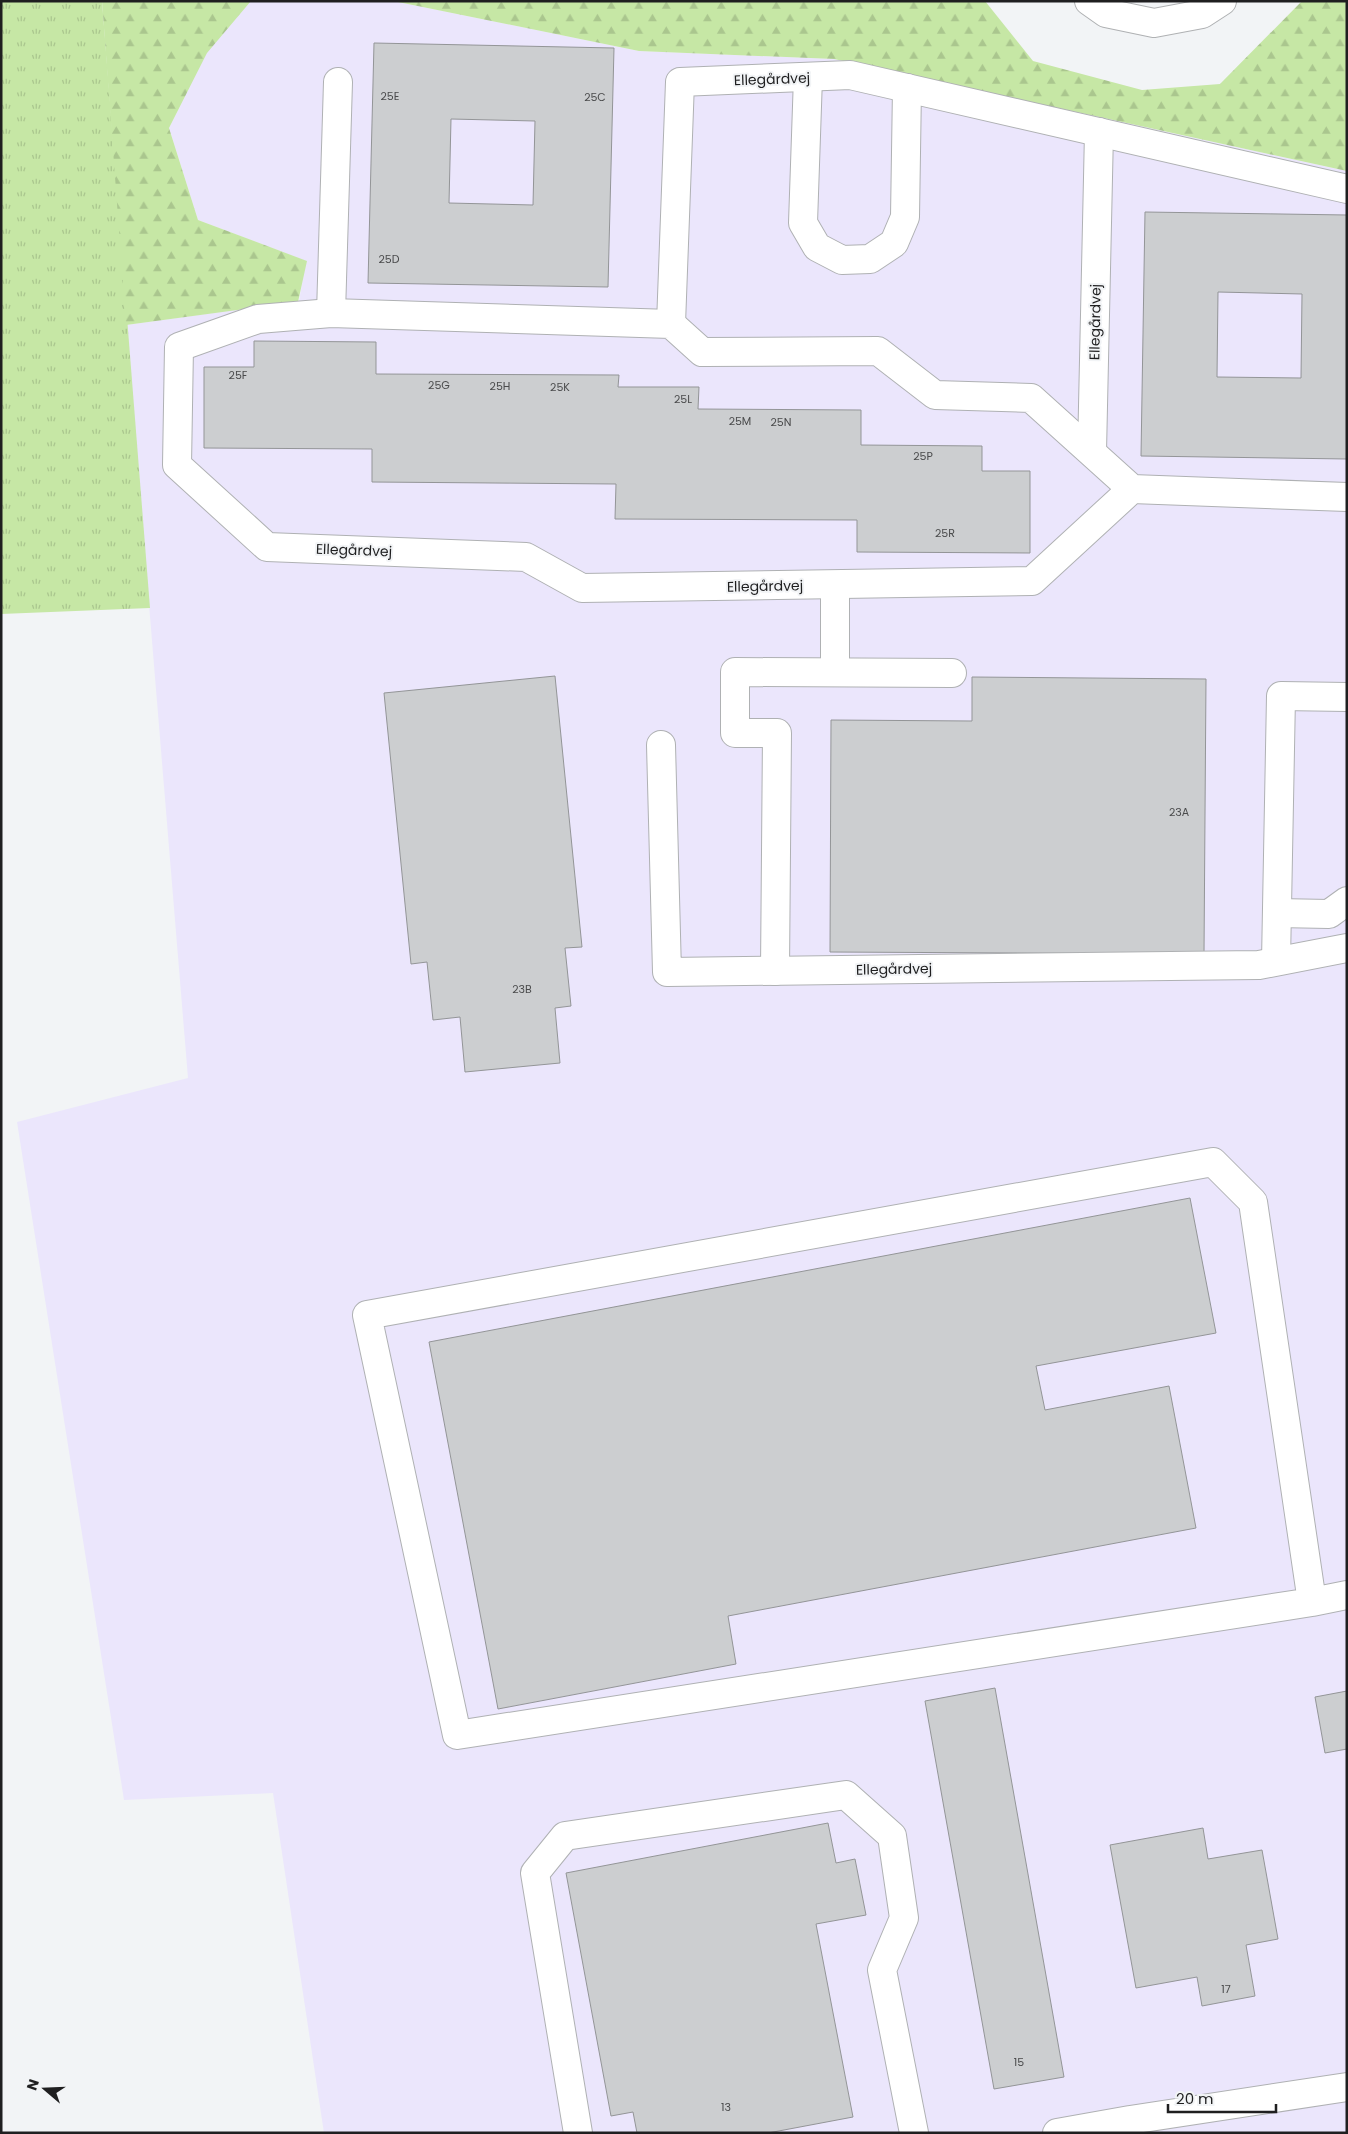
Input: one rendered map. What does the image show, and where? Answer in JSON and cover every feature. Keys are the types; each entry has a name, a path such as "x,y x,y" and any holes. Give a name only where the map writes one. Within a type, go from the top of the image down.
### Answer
{"lane":[{"path":"1089,1 1106,13 1154,23 1202,14 1222,1"},
{"name":"Ellegårdvej","path":"1132,489 1032,581 582,588 526,557 267,547 177,465 179,347 258,318 332,313 671,324 680,82 850,75 1347,189"},
{"path":"808,77 803,223 818,247 842,260 870,259 894,243 905,217 907,88"},
{"path":"332,313 338,82"},
{"name":"Ellegårdvej","path":"1092,452 1099,132"},
{"path":"671,324 702,352 878,351 935,395 1030,398 1132,489 1347,497"},
{"path":"835,585 835,672"},
{"path":"775,971 777,733 735,733 735,672 952,673"},
{"path":"1276,962 1281,696 1347,697"},
{"name":"Ellegårdvej","path":"661,745 667,972 1260,965 1347,948"},
{"path":"1277,913 1329,914 1347,901"},
{"path":"1312,1602 1253,1202 1212,1162 367,1314 457,1735 1312,1602 1347,1595"},
{"path":"578,2133 535,1873 565,1836 846,1795 892,1836 904,1918 882,1970 914,2133"},
{"path":"1057,2133 1131,2126 1347,2087"}],"shaded area":[{"path":"251,1 393,1 639,51 834,59 1347,171 1347,2133 324,2133 273,1793 124,1800 17,1122 188,1078 126,325 299,301 306,261 198,220 169,128 207,52"}],"green space":[{"path":"1,1 102,1 150,608 1,614"},
{"path":"102,1 251,1 207,53 169,128 198,220 307,261 298,302 126,325"},
{"path":"393,1 985,1 1033,61 1142,90 1220,84 1302,1 1347,1 1347,171 834,59 639,51"}],"building":[{"path":"374,43 614,48 608,287 368,283","holes":["451,119 535,121 533,205 449,203"]},
{"path":"1145,212 1347,215 1347,459 1141,456","holes":["1218,292 1302,294 1301,378 1217,377"]},
{"path":"254,341 376,342 376,374 619,375 618,387 699,387 698,409 861,410 861,445 982,446 982,471 1030,471 1030,553 857,552 857,520 615,519 616,484 372,482 372,449 204,448 204,367 254,367"},
{"path":"555,676 582,947 565,948 571,1006 555,1008 560,1063 465,1072 460,1017 433,1020 427,962 411,964 384,693"},
{"path":"972,677 1206,679 1204,954 830,952 831,720 972,721"},
{"path":"1190,1198 1216,1333 1036,1366 1045,1410 1169,1386 1196,1528 728,1616 736,1664 498,1709 429,1342"},
{"path":"995,1688 1064,2077 994,2089 925,1701"},
{"path":"1347,1691 1347,1749 1325,1753 1315,1697"},
{"path":"828,1823 836,1863 855,1859 866,1915 816,1924 853,2117 768,2133 637,2133 633,2112 611,2116 566,1873"},
{"path":"1203,1828 1208,1859 1262,1850 1278,1939 1246,1945 1255,1996 1202,2006 1197,1977 1136,1988 1110,1845"}]}
